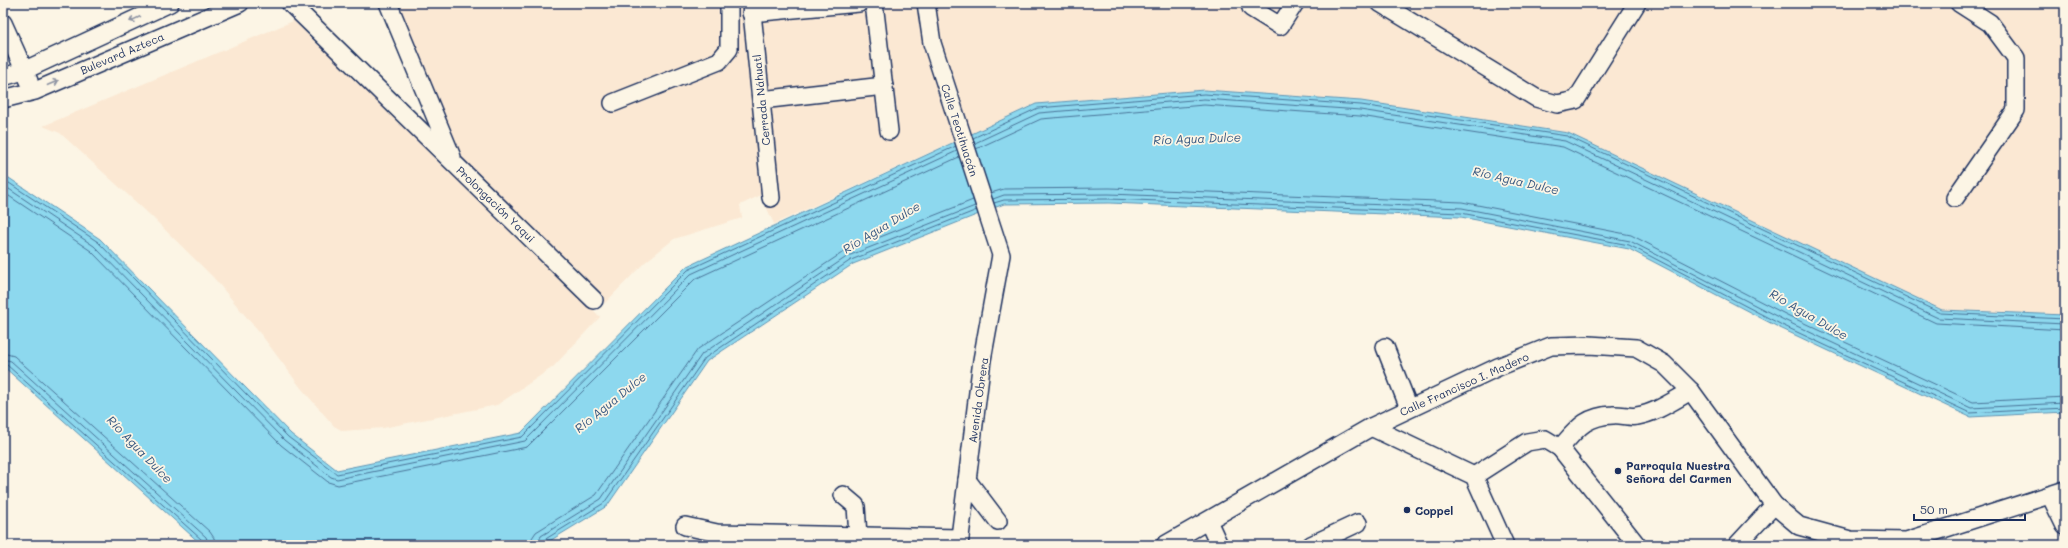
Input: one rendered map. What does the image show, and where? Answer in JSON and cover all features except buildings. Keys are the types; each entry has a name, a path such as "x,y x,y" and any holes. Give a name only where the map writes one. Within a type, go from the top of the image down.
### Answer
{"street":[{"path":"3,76 23,70 170,3 182,27"},
{"name":"Bulevard Azteca","path":"3,99 35,91 240,3"},
{"path":"290,3 455,164"},
{"name":"Prolongación Yaqui","path":"388,3 455,164 594,300"},
{"path":"613,103 719,61 730,49 729,3"},
{"path":"751,8 859,3"},
{"path":"874,3 889,131"},
{"name":"Calle Teotihuacán","path":"926,3 932,43 1001,255"},
{"path":"1254,3 1251,8 1280,26 1295,3"},
{"path":"1380,3 1536,98 1557,104 1576,100 1636,3"},
{"path":"1955,198 2016,110 2016,58 1990,23 1958,3"},
{"name":"Cerrada Náhuatl","path":"751,8 771,198"},
{"path":"3,23 23,70 35,91"},
{"path":"761,100 884,86"},
{"name":"Avenida Obrera","path":"960,542 982,360 1001,255"},
{"name":"Calle Francisco I. Madero","path":"1165,545 1371,427 1498,367 1551,346 1589,345 1636,348 1664,364 1691,391 1774,505 1799,526 1850,540 1906,542 2058,493"},
{"path":"1385,347 1409,408"},
{"path":"1560,448 1581,424 1596,416 1614,415 1637,417 1657,410 1691,391"},
{"path":"1371,427 1474,476 1505,545"},
{"path":"1474,476 1527,442 1545,439 1560,448 1637,545"},
{"path":"967,480 998,521"},
{"path":"2058,493 2065,526"},
{"path":"844,495 856,506 858,536"},
{"path":"1737,545 1774,505"},
{"path":"1208,520 1219,545"},
{"path":"1311,545 1358,523"},
{"path":"685,526 712,539 858,536 960,542"}],"shaded area":[{"path":"388,3 2065,3 2065,315 1942,310 1568,133 1361,101 1204,90 1036,104 774,224 761,195 740,205 742,218 674,239 644,263 605,303 450,155"},
{"path":"310,14 600,317 553,367 497,405 383,428 343,431 334,426 301,388 263,337 213,277 149,214 60,133 43,126"}],"water":[{"name":"Río Agua Dulce","path":"1204,90 1361,101 1568,133 1942,310 2065,315 2065,412 1970,417 1780,328 1629,249 1461,217 1109,203 1004,204 853,264 707,361 607,506 543,545 202,545 3,366 3,174 100,239 291,434 337,470 521,433 686,267 1036,104"}],"place":[{"name":"Parroquia Nuestra Señora del Carmen","path":"1618,471"},
{"name":"Coppel","path":"1407,510"}]}
